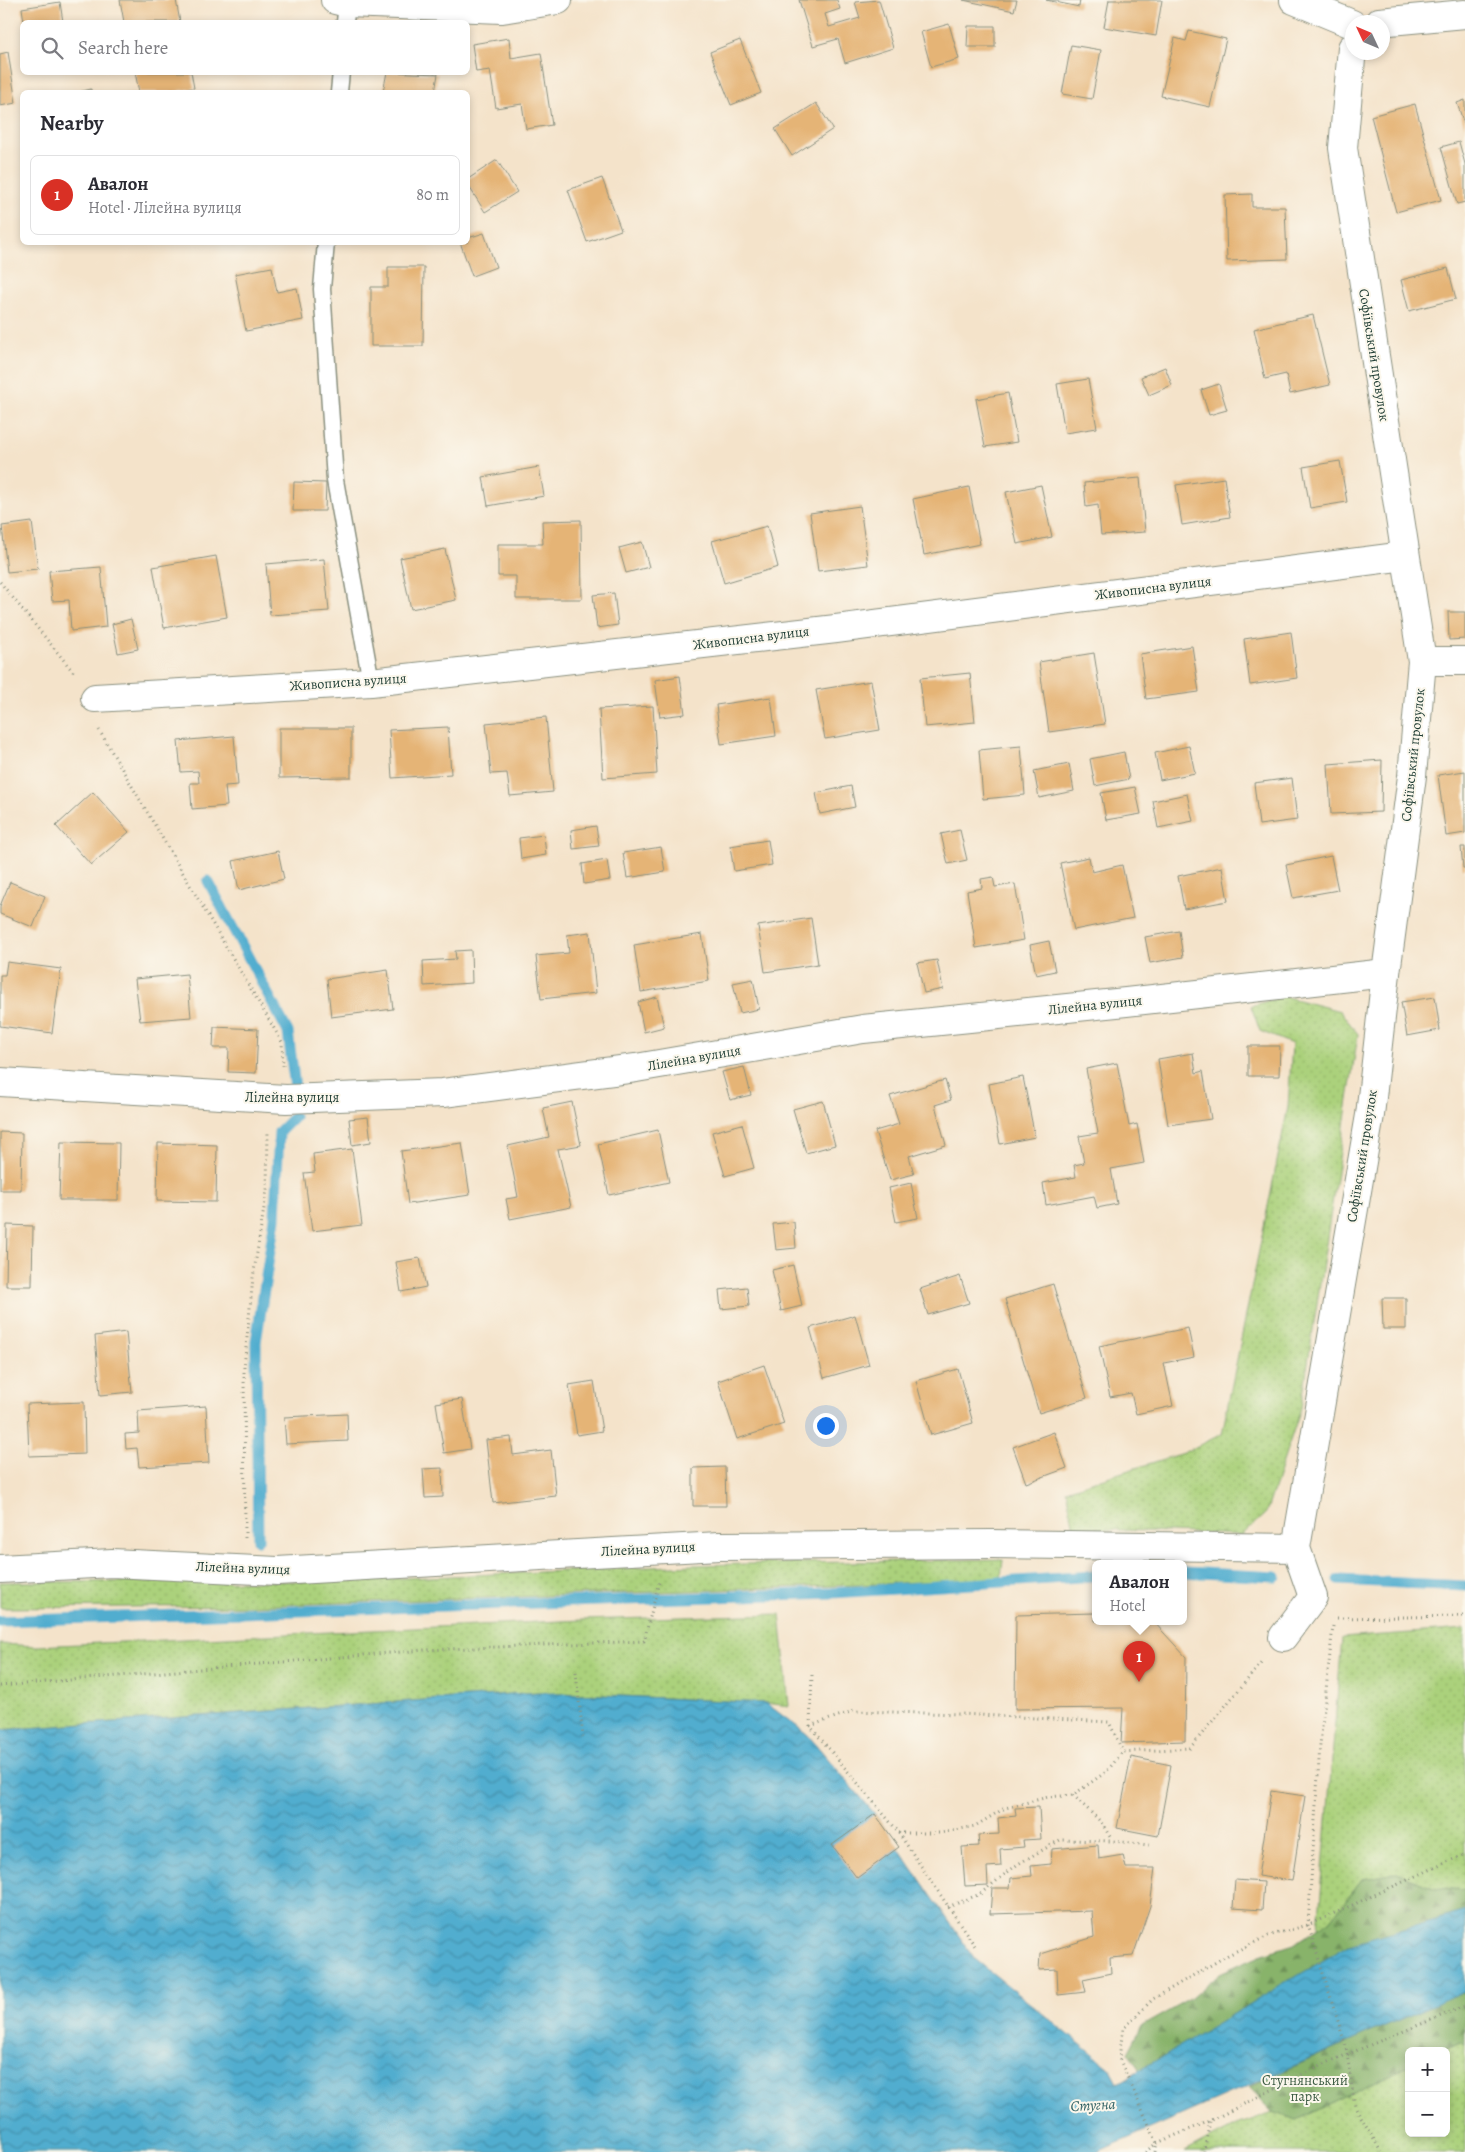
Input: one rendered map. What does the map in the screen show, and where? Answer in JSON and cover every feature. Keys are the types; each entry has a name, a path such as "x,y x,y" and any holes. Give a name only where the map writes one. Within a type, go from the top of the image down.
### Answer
{"street":[{"path":"342,8 502,8 558,0"},
{"path":"1294,0 1345,21"},
{"path":"1390,21 1465,14"},
{"name":"Софіївський провулок","path":"1283,1637 1313,1597 1296,1548 1370,1115 1386,973 1412,776 1422,661 1342,148 1351,60"},
{"name":"Живописна вулиця","path":"95,698 371,682 836,629 1405,556"},
{"path":"1422,661 1465,661"},
{"name":"Лілейна вулиця","path":"0,1082 277,1099 443,1094 636,1068 863,1028 1126,1002 1386,973"},
{"name":"Лілейна вулиця","path":"0,1569 112,1563 277,1571 719,1546 992,1544 1296,1548"}],"lane":[{"path":"339,90 341,75"},
{"path":"326,245 322,289 335,480 371,682"}],"path":[{"path":"0,582 95,698 97,727 282,1042 267,1189 253,1278 244,1367 246,1569"},
{"path":"0,1686 424,1650 644,1641 659,1579"},
{"path":"1381,2152 1355,2106 1346,2047 1308,1925 1320,1745 1334,1618 1465,1616"},
{"path":"898,1833 941,1833 966,1828 975,1826 1005,1808 1048,1798 1073,1795 1106,1772 1122,1752 1190,1748 1283,1637"},
{"path":"576,1672 583,1737"},
{"path":"812,1675 810,1726 898,1833 977,1949"},
{"path":"810,1726 853,1711 960,1714 1109,1722 1122,1752"},
{"path":"1073,1795 1101,1822 1113,1841"},
{"path":"948,1907 980,1894 1018,1864 1060,1840 1113,1841 1148,1845"},
{"path":"1155,2152 1157,2143 1119,2058 1123,2029 1153,1999 1228,1955 1268,1936 1308,1925 1465,1854"},
{"path":"1144,2152 1157,2143 1210,2121 1319,2066 1465,2006"},
{"path":"1204,2152 1210,2121"}],"green space":[{"path":"1283,996 1340,1011 1358,1034 1301,1408 1266,1513 1242,1535 1074,1528 1066,1490 1183,1453 1222,1434 1288,1107 1292,1044 1260,1031 1251,1006"},
{"path":"1003,1559 1001,1578 860,1585 249,1606 0,1608 0,1582 341,1581 695,1565"},
{"path":"780,1614 789,1706 766,1703 539,1692 0,1730 0,1644 37,1646 582,1620"},
{"path":"1465,1629 1465,1890 1437,1888 1397,1873 1363,1879 1330,1921 1318,1929 1342,1638"},
{"path":"1397,1873 1437,1888 1465,1890 1465,1929 1176,2064 1140,2070 1128,2053 1142,2026 1190,1999 1220,1973 1260,1955 1294,1944 1330,1921 1363,1879"},
{"name":"Стугнянський парк","path":"1465,1991 1465,2046 1460,2042 1449,2047 1405,2047 1405,2068 1297,2120 1273,2112 1249,2087 1441,2000"},
{"path":"1460,2042 1465,2046 1465,2152 1185,2152 1236,2125 1273,2112 1297,2120 1405,2067 1405,2137 1450,2137 1449,2047"}],"water":[{"name":"Стугна","path":"539,1692 766,1703 807,1734 875,1814 975,1959 1110,2068 1118,2083 1349,1945 1465,1911 1465,1991 1097,2152 0,2152 0,1730"}],"building":[{"path":"120,0 176,0 180,20 124,20"},
{"path":"799,0 837,0 840,9 825,14 829,27 860,18 855,2 879,0 893,48 845,63 838,39 813,46"},
{"path":"963,0 1017,0 1014,11"},
{"path":"1046,0 1080,0 1079,7"},
{"path":"1109,0 1162,0 1156,36 1104,27"},
{"path":"60,2 63,20 24,20 22,8"},
{"path":"949,24 959,59 931,67 921,32"},
{"path":"968,26 995,26 995,47 967,47"},
{"path":"1189,31 1226,39 1210,107 1161,96 1175,38 1186,41"},
{"path":"509,38 511,58 541,53 552,125 526,129 522,104 496,108 490,70 476,72 472,44"},
{"path":"740,40 761,93 731,105 710,52"},
{"path":"1071,45 1101,50 1092,99 1062,94"},
{"path":"8,52 16,103 0,106 0,54"},
{"path":"136,75 192,75 194,88 183,90 139,90"},
{"path":"386,75 438,75 435,90 383,90"},
{"path":"1465,100 1465,127 1457,103"},
{"path":"816,103 833,129 792,156 775,129"},
{"path":"1415,104 1441,200 1396,212 1371,116"},
{"path":"1459,142 1465,164 1465,202 1457,204 1441,147"},
{"path":"497,160 517,192 485,212 470,188 470,178"},
{"path":"602,178 621,230 587,242 568,190"},
{"path":"1252,194 1252,207 1285,207 1287,259 1227,261 1225,195"},
{"path":"484,233 496,267 472,276 461,245 470,245 470,237"},
{"path":"272,267 277,292 297,288 303,320 246,331 235,274"},
{"path":"388,267 424,267 423,346 371,346 371,287 388,287"},
{"path":"1448,268 1456,299 1409,311 1401,280"},
{"path":"1313,315 1330,385 1290,394 1286,374 1265,379 1254,329"},
{"path":"1165,367 1172,385 1149,395 1141,377"},
{"path":"1088,379 1097,428 1065,433 1057,384"},
{"path":"1219,384 1227,410 1209,415 1201,390"},
{"path":"1008,393 1017,442 985,447 976,399"},
{"path":"1340,461 1347,502 1310,508 1303,467"},
{"path":"539,467 544,496 488,506 483,477"},
{"path":"1140,478 1145,532 1101,535 1098,505 1086,507 1084,483"},
{"path":"1224,478 1230,517 1182,525 1176,485"},
{"path":"294,482 326,483 325,511 293,511"},
{"path":"1041,485 1052,537 1017,544 1006,492"},
{"path":"969,487 980,544 924,555 913,499"},
{"path":"860,506 868,565 818,571 810,513"},
{"path":"581,520 582,599 516,599 516,576 498,576 498,544 543,544 542,521"},
{"path":"32,522 38,569 7,572 2,526"},
{"path":"767,526 778,567 724,583 712,541"},
{"path":"642,542 649,567 626,573 619,548"},
{"path":"445,549 456,600 411,609 400,558"},
{"path":"216,556 227,617 164,628 153,567"},
{"path":"324,559 329,611 270,615 266,564"},
{"path":"101,567 106,627 71,631 69,600 52,601 49,571"},
{"path":"614,593 618,625 597,628 593,595"},
{"path":"1448,612 1465,612 1465,639 1449,640"},
{"path":"131,619 138,649 118,653 112,624"},
{"path":"1291,632 1297,678 1250,685 1244,639"},
{"path":"1192,646 1199,692 1146,699 1140,654"},
{"path":"1094,653 1105,724 1049,732 1039,662"},
{"path":"970,673 975,722 925,727 920,678"},
{"path":"680,676 685,714 660,717 655,680"},
{"path":"871,681 880,730 825,739 816,690"},
{"path":"771,697 776,736 721,744 716,705"},
{"path":"653,706 657,774 603,778 599,709"},
{"path":"546,717 553,792 510,796 507,773 491,774 486,723"},
{"path":"448,727 451,774 392,778 389,730"},
{"path":"279,728 351,728 351,777 279,778"},
{"path":"234,736 238,785 225,786 227,806 192,809 190,783 199,783 198,771 181,772 178,741"},
{"path":"1021,746 1025,795 983,799 979,750"},
{"path":"1189,746 1195,773 1160,780 1155,753"},
{"path":"1124,752 1129,779 1095,786 1090,759"},
{"path":"1382,760 1381,812 1331,814 1328,764"},
{"path":"1069,764 1074,791 1039,798 1034,771"},
{"path":"1465,771 1465,833 1446,836 1438,775"},
{"path":"1292,778 1297,820 1259,825 1254,783"},
{"path":"851,786 855,807 820,814 816,793"},
{"path":"1135,787 1141,814 1106,820 1101,793"},
{"path":"93,792 129,832 91,865 56,826"},
{"path":"1187,794 1193,821 1158,828 1153,801"},
{"path":"596,826 599,846 573,849 571,830"},
{"path":"960,830 967,860 948,864 941,834"},
{"path":"544,835 546,855 521,859 519,838"},
{"path":"768,840 772,865 734,871 730,846"},
{"path":"661,847 665,872 627,878 623,853"},
{"path":"1461,847 1465,847 1465,868 1463,868"},
{"path":"278,851 284,879 239,890 233,861"},
{"path":"1331,856 1338,890 1293,898 1286,865"},
{"path":"1089,857 1092,872 1122,865 1133,918 1074,930 1060,863"},
{"path":"607,860 610,880 584,884 582,864"},
{"path":"1222,867 1228,901 1184,909 1178,876"},
{"path":"993,877 995,887 1015,884 1024,940 976,948 967,891 982,888 981,879"},
{"path":"10,882 45,896 33,927 0,914 0,906"},
{"path":"811,918 818,964 765,972 758,926"},
{"path":"1179,931 1183,957 1150,963 1145,937"},
{"path":"590,932 596,993 541,999 536,956 569,953 567,935"},
{"path":"702,934 709,981 641,992 634,945"},
{"path":"1049,941 1055,971 1036,975 1030,945"},
{"path":"471,950 472,983 424,986 423,961 456,959 455,951"},
{"path":"937,960 943,989 924,993 917,963"},
{"path":"7,962 61,969 52,1033 0,1026 0,975 5,975"},
{"path":"388,970 393,1009 331,1017 327,979"},
{"path":"187,974 191,1017 140,1021 135,979"},
{"path":"753,979 759,1009 740,1013 733,983"},
{"path":"657,997 664,1027 644,1032 638,1002"},
{"path":"1435,997 1440,1030 1407,1036 1401,1002"},
{"path":"214,1027 258,1029 256,1073 228,1072 229,1048 213,1048"},
{"path":"1248,1046 1280,1046 1279,1076 1248,1076"},
{"path":"1193,1053 1196,1073 1203,1071 1211,1119 1168,1125 1158,1059"},
{"path":"1117,1063 1129,1126 1137,1124 1144,1163 1111,1169 1117,1204 1097,1208 1094,1196 1046,1205 1043,1183 1076,1177 1074,1165 1084,1163 1079,1136 1098,1133 1086,1069"},
{"path":"744,1067 751,1095 730,1100 722,1072"},
{"path":"1023,1077 1035,1137 1000,1144 989,1084"},
{"path":"945,1080 951,1100 935,1105 946,1145 909,1156 914,1174 890,1180 875,1131 899,1124 890,1096"},
{"path":"823,1101 835,1145 806,1153 793,1109"},
{"path":"572,1102 581,1145 558,1149 571,1207 510,1219 506,1199 518,1197 508,1146 549,1137 543,1108"},
{"path":"368,1117 371,1142 352,1145 349,1119"},
{"path":"742,1124 754,1168 725,1176 712,1132"},
{"path":"658,1130 669,1182 609,1195 598,1144"},
{"path":"0,1132 22,1133 21,1190 0,1190"},
{"path":"61,1142 119,1143 118,1200 59,1200"},
{"path":"158,1143 217,1145 216,1202 157,1201"},
{"path":"462,1143 470,1195 408,1204 401,1151"},
{"path":"352,1149 362,1225 312,1231 304,1173 315,1172 313,1154"},
{"path":"911,1183 918,1218 896,1222 889,1188"},
{"path":"794,1222 796,1248 776,1250 773,1224"},
{"path":"7,1225 33,1226 32,1286 6,1286"},
{"path":"420,1258 426,1287 401,1292 396,1262"},
{"path":"793,1265 802,1306 781,1311 772,1270"},
{"path":"960,1276 969,1303 928,1315 920,1289"},
{"path":"1053,1284 1087,1398 1039,1413 1005,1299"},
{"path":"747,1287 749,1306 721,1309 719,1290"},
{"path":"1382,1298 1406,1298 1406,1329 1383,1329"},
{"path":"855,1315 869,1365 824,1378 810,1328"},
{"path":"1188,1328 1194,1357 1164,1363 1173,1406 1136,1414 1131,1393 1110,1397 1099,1346"},
{"path":"126,1332 132,1392 100,1395 95,1336"},
{"path":"764,1365 784,1424 737,1439 718,1381"},
{"path":"958,1369 973,1423 931,1435 916,1381"},
{"path":"594,1381 602,1431 577,1435 569,1385"},
{"path":"462,1399 470,1449 444,1453 436,1403"},
{"path":"84,1402 85,1454 29,1456 27,1404"},
{"path":"206,1406 209,1463 139,1467 137,1448 126,1449 125,1434 139,1433 138,1411"},
{"path":"347,1414 348,1441 286,1444 284,1417"},
{"path":"1054,1432 1067,1468 1026,1483 1013,1447"},
{"path":"511,1437 513,1455 551,1450 556,1496 493,1503 486,1440"},
{"path":"725,1467 726,1506 693,1506 693,1468"},
{"path":"442,1468 443,1497 425,1498 423,1469"},
{"path":"1092,1613 1092,1625 1157,1625 1186,1657 1185,1741 1121,1743 1123,1708 1015,1709 1016,1615"},
{"path":"1131,1757 1171,1765 1158,1836 1117,1828"},
{"path":"1271,1791 1305,1796 1292,1881 1258,1876"},
{"path":"1039,1807 1041,1839 1023,1840 1024,1847 1000,1849 1001,1866 987,1867 988,1885 965,1886 962,1847 979,1846 978,1835 999,1834 998,1818 1016,1816 1015,1808"},
{"path":"875,1814 899,1847 857,1878 832,1845"},
{"path":"1098,1845 1099,1859 1123,1855 1126,1868 1155,1868 1150,1906 1133,1956 1110,1958 1111,1973 1083,1979 1086,1992 1058,1995 1057,1969 1039,1970 1040,1954 1094,1937 1092,1911 990,1914 992,1888 1010,1888 1011,1878 1032,1876 1031,1866 1051,1864 1052,1849"},
{"path":"1235,1880 1264,1882 1262,1910 1233,1908"}],"waterway":[{"path":"208,881 288,1032 295,1088"},
{"path":"258,1540 256,1342 275,1218 279,1132 294,1117"},
{"path":"1187,1572 1276,1577"},
{"path":"0,1621 832,1593 1092,1576"},
{"path":"1338,1580 1465,1586"}],"place":[{"name":"Авалон","path":"1139,1682"}]}
